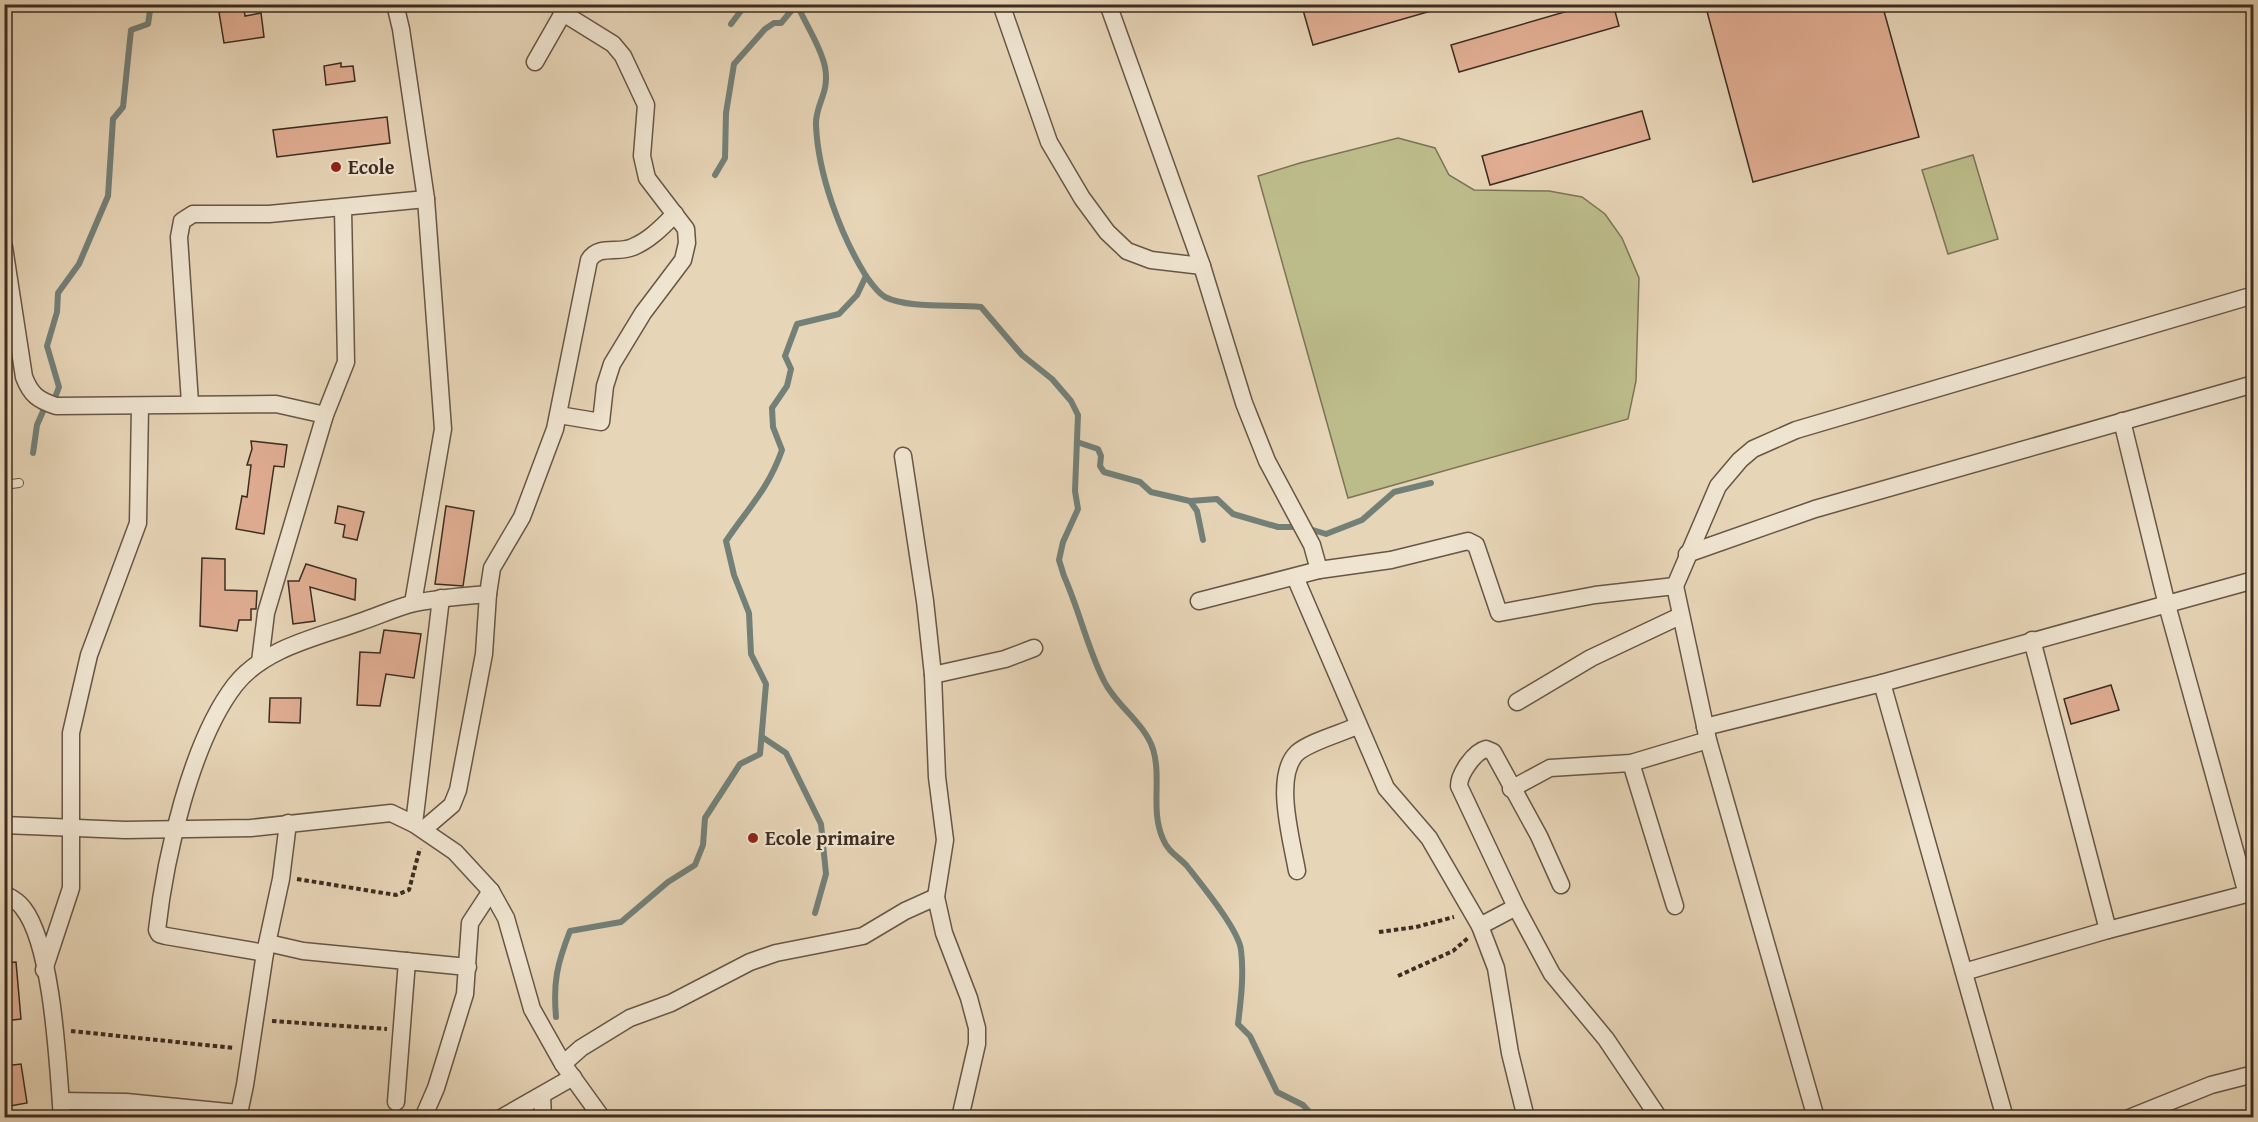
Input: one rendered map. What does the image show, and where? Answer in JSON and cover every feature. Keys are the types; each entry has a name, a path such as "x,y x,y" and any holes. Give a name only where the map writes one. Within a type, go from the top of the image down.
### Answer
{"street":[{"path":"395,4 401,29 426,199 443,429 413,603"},
{"path":"1001,4 1049,142 1082,198 1107,232 1127,251 1150,260 1202,266"},
{"path":"1108,4 1202,266 1244,403 1267,461 1303,527 1319,570"},
{"path":"535,62 561,9 613,44 623,56 646,105 642,156 647,178 686,229 687,243 683,260 621,345 605,386 602,420 600,422 559,415"},
{"path":"190,403 179,237 182,221 193,214 268,214 343,209 426,199"},
{"path":"260,662 266,613 325,415 346,362 343,209"},
{"path":"419,826 452,805 458,790 484,654 492,568 522,517 559,415 589,260 593,254 603,250 630,249 645,242 675,214"},
{"path":"4,247 24,377 30,393 40,401 56,406 276,404 325,415"},
{"path":"1816,1118 1707,734 1675,586 1718,486 1740,460 1753,449 1796,430 2253,295"},
{"path":"1688,554 1815,509 2253,384"},
{"path":"44,970 71,888 71,734 89,656 137,531 140,515 140,406"},
{"path":"1964,972 2108,930 2250,893 2168,605 2122,421"},
{"path":"903,456 925,601 933,675 937,777 945,840 936,897 944,933 969,998 977,1028 977,1044 960,1118"},
{"path":"1199,601 1319,570 1391,560 1468,541 1476,545 1499,613 1634,589 1675,586"},
{"path":"1295,577 1357,726 1386,788 1429,838 1480,926 1496,968 1510,1053 1526,1118"},
{"path":"1511,789 1550,768 1631,763 1707,734 2032,640 2168,605 2253,580"},
{"path":"468,967 266,948 159,934 157,930 165,870 175,829 202,744 236,685 260,662 294,646 413,603 488,594"},
{"path":"419,826 441,598"},
{"path":"1517,702 1591,658 1680,616"},
{"path":"2032,640 2108,930"},
{"path":"933,675 985,664 1034,648"},
{"path":"1882,683 2005,1118"},
{"path":"1297,871 1287,811 1285,780 1287,766 1298,752 1357,726"},
{"path":"1561,885 1539,836 1492,752 1486,749 1480,750 1459,780 1459,786 1516,907 1552,974 1606,1039 1659,1118"},
{"path":"1631,763 1675,906"},
{"path":"4,825 71,828 251,828 391,813 419,826 455,852 491,891 506,918 532,1010 568,1070 602,1118"},
{"path":"4,894 23,908 38,939 55,1031 61,1109 126,1102 238,1115 251,1050 266,948 281,879 288,823"},
{"path":"423,1118 436,1088 465,994 470,923 491,891"},
{"path":"501,1118 542,1096 568,1070 581,1048 630,1018 671,1003 750,962 777,953 863,936 905,911 936,897"},
{"path":"1480,926 1516,907"},
{"path":"396,1102 407,961"},
{"path":"2129,1118 2211,1085 2253,1074"},
{"path":"542,1096 543,1118"}],"lane":[{"path":"4,485 19,483"}],"path":[{"path":"2241,4 2253,21"},
{"path":"281,879 301,879 396,895 409,890 419,826"},
{"path":"1379,932 1416,927 1472,911"},
{"path":"1398,976 1453,951 1480,926"},
{"path":"255,1019 403,1030"},
{"path":"55,1031 179,1040 251,1050"}],"green space":[{"path":"1398,138 1435,148 1449,175 1474,190 1549,191 1582,197 1605,214 1622,238 1639,278 1636,381 1628,419 1348,498 1258,176"},
{"path":"1973,155 1998,239 1948,254 1922,170"}],"building":[{"path":"1321,4 1438,4 1438,9 1313,45 1303,10"},
{"path":"1592,4 1613,4 1619,26 1459,72 1451,45"},
{"path":"1705,4 1882,4 1919,137 1753,182"},
{"path":"244,8 245,16 261,13 264,37 224,43 219,12"},
{"path":"341,63 341,67 353,66 355,81 326,85 324,66"},
{"path":"1642,111 1650,139 1490,185 1482,156"},
{"path":"387,117 390,143 277,157 273,130"},
{"path":"251,441 287,445 284,467 274,466 264,534 236,529 242,496 247,497 251,465 247,465 252,449"},
{"path":"338,506 364,512 357,540 343,537 345,525 335,523"},
{"path":"446,506 474,511 463,586 435,584"},
{"path":"202,558 225,559 225,590 257,591 256,609 251,609 251,620 239,620 237,631 200,626"},
{"path":"306,564 356,579 355,600 310,587 315,621 293,624 288,581 299,581"},
{"path":"384,630 421,634 414,678 386,674 380,706 357,705 360,652 380,653"},
{"path":"2111,685 2119,710 2071,724 2064,699"},
{"path":"270,698 301,698 300,723 269,722"},
{"path":"16,962 21,1019 4,1021 4,963"},
{"path":"21,1064 27,1103 4,1107 4,1066"}],"waterway":[{"path":"33,453 37,425 44,409 53,403 59,387 47,346 57,312 58,293 79,264 108,196 113,119 123,107 131,30 148,24 151,4"},
{"path":"731,24 746,4"},
{"path":"797,4 820,51 825,67 826,84 816,125 826,183 839,223 866,276 882,295 895,301 919,305 981,307 1022,355 1052,379 1071,401 1078,415 1075,491 1078,509 1063,542 1059,560 1064,576 1103,679 1143,730 1153,749 1157,772 1157,817 1165,844 1187,866 1210,895 1239,941 1242,978 1238,1024 1250,1036 1277,1092 1303,1105 1315,1118"},
{"path":"715,175 725,158 726,113 734,64 765,29 774,23 781,23 797,4"},
{"path":"556,1017 557,973 570,931 621,922 668,882 695,865 703,845 705,818 740,764 760,754 766,684 751,654 749,613 734,575 726,541 764,488 782,450 773,427 772,408 787,386 791,369 785,356 797,324 839,314 857,295 866,276"},
{"path":"1077,442 1098,449 1101,456 1100,466 1104,472 1140,482 1151,492 1190,501 1197,511 1203,540"},
{"path":"1190,501 1217,499 1233,514 1278,527 1303,527 1326,534 1362,520 1394,492 1431,483"},
{"path":"762,737 786,753 821,824 826,874 815,913"}],"place":[{"name":"Ecole","path":"336,167"},
{"name":"Ecole primaire","path":"753,838"}]}
